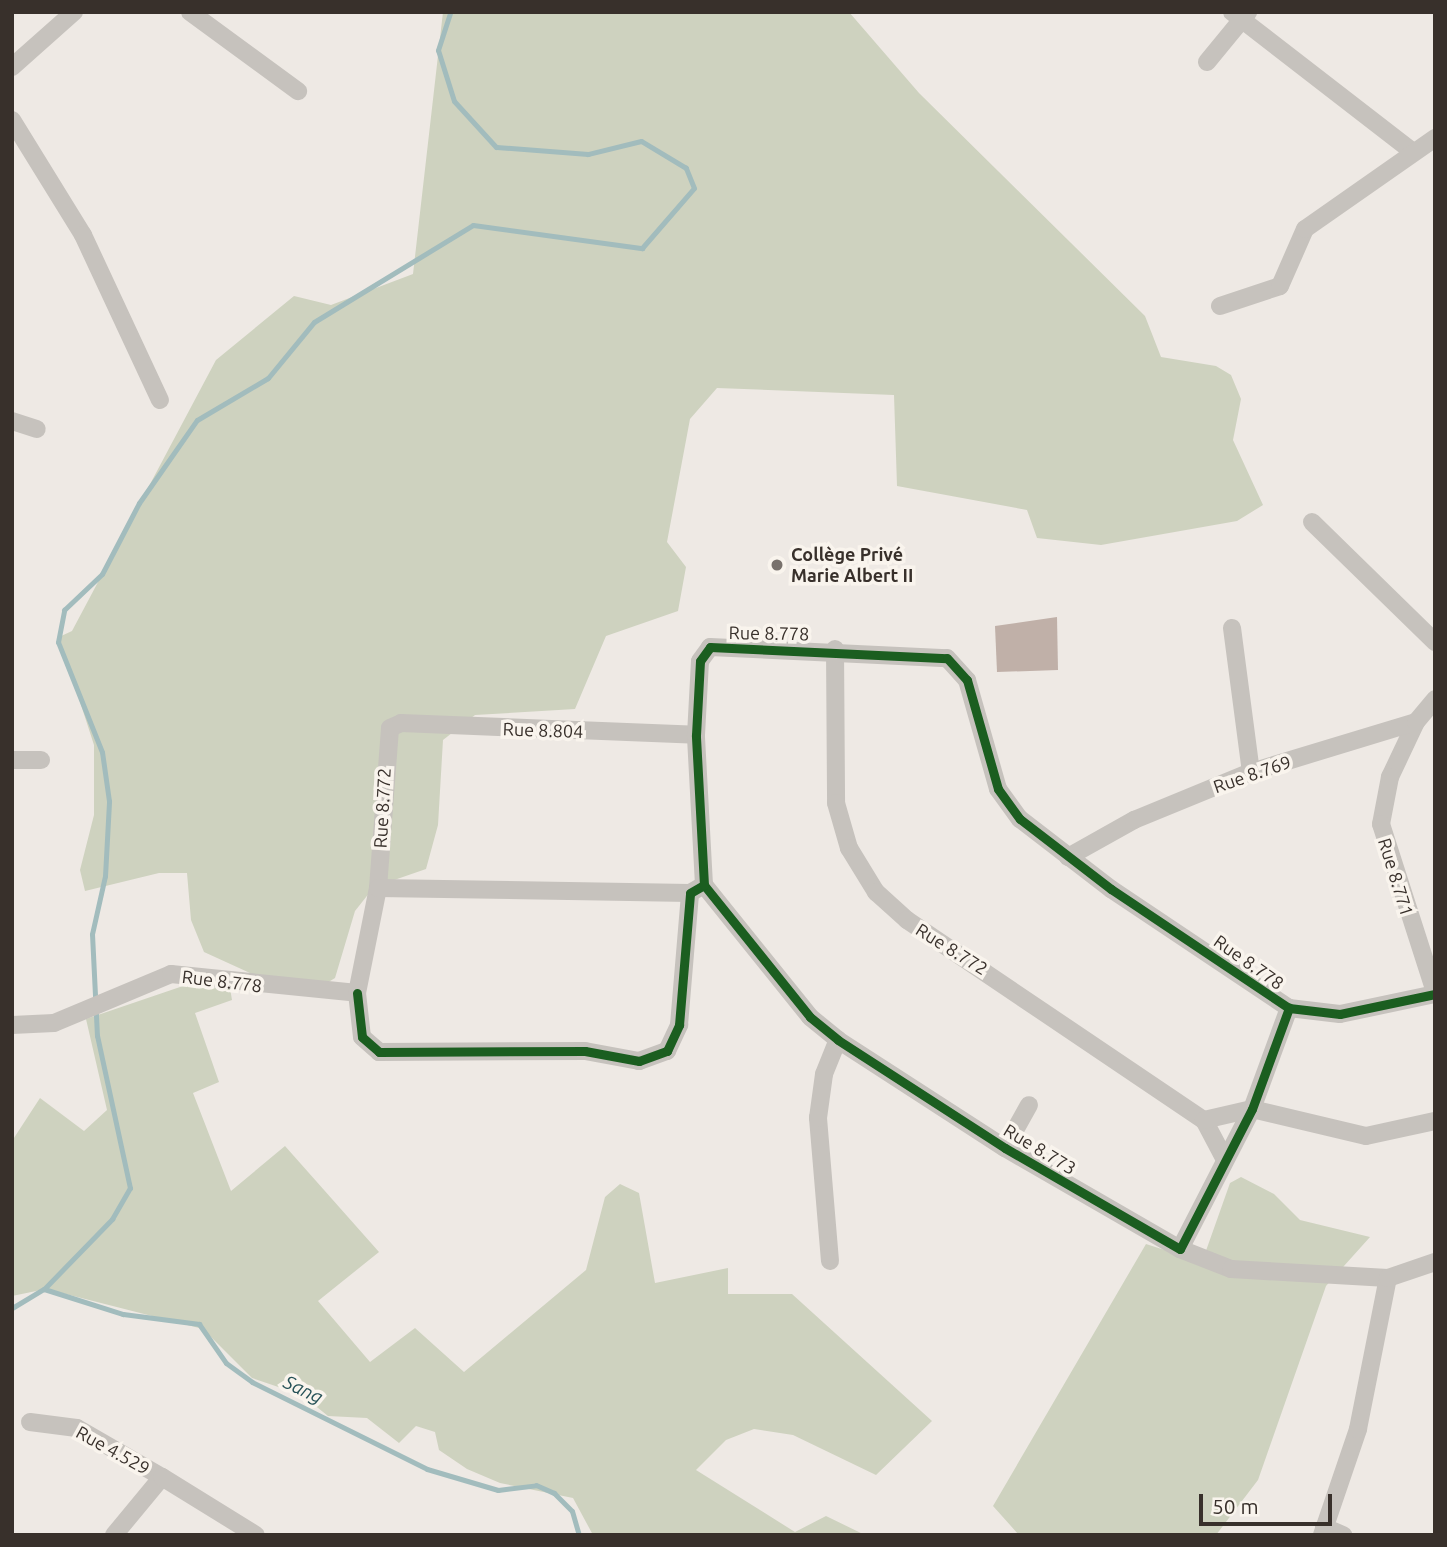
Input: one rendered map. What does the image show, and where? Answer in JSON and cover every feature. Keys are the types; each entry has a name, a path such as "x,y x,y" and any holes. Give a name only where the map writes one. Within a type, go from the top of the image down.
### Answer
{"street":[{"path":"12,67 74,12"},
{"path":"190,12 298,91"},
{"path":"1207,62 1240,15 1412,151"},
{"path":"12,120 83,235 160,400"},
{"path":"1220,306 1280,286 1305,229 1412,151 1435,138"},
{"path":"12,421 37,429"},
{"path":"1312,522 1435,642"},
{"path":"1232,628 1251,772"},
{"name":"Rue 8.778","path":"377,888 357,993 362,1037 379,1052 509,1049 656,1058 667,1051 679,1025 697,889 696,735 700,662 710,647 835,649 933,656 957,666 967,680 998,789 1020,819 1068,857 1289,1008 1340,1014 1435,993"},
{"name":"Rue 8.772","path":"835,649 836,803 849,848 876,892 907,920 1204,1121 1224,1158"},
{"path":"1416,722 1435,699"},
{"name":"Rue 8.769","path":"1068,857 1134,820 1251,772 1416,722"},
{"name":"Rue 8.771","path":"1416,722 1390,777 1381,824 1435,993"},
{"name":"Rue 8.804","path":"390,728 401,723 696,735"},
{"name":"Rue 8.772","path":"377,888 390,728"},
{"path":"12,760 41,761"},
{"path":"377,888 697,889"},
{"name":"Rue 8.773","path":"697,889 810,1017 838,1040 1005,1148 1180,1249 1231,1269 1388,1278"},
{"name":"Rue 8.778","path":"12,1025 54,1023 172,974 357,993"},
{"path":"1180,1249 1224,1158 1252,1109 1289,1008"},
{"path":"830,1261 818,1118 824,1074 838,1040"},
{"path":"1005,1148 1029,1105"},
{"path":"1204,1121 1252,1109 1366,1136 1435,1121"},
{"path":"1343,1535 1323,1531 1357,1429 1388,1278 1435,1262"},
{"name":"Rue 4.529","path":"30,1422 77,1428 162,1477 114,1535"},
{"path":"162,1477 256,1535"}],"green space":[{"path":"443,12 849,12 919,93 1145,316 1161,357 1216,366 1231,375 1241,399 1233,440 1263,505 1237,521 1101,545 1037,538 1027,510 897,486 894,395 717,388 690,419 667,542 686,567 678,611 606,636 575,709 475,715 443,740 438,825 426,869 374,887 355,911 335,978 317,989 263,979 204,952 191,920 187,873 159,873 85,891 80,870 94,815 94,745 59,637 72,631 216,360 294,296 331,305 413,274"},
{"path":"183,986 230,988 232,1000 195,1013 219,1082 193,1093 231,1191 285,1146 379,1252 318,1301 370,1362 415,1328 464,1372 586,1270 605,1197 620,1184 639,1193 655,1283 728,1268 728,1294 792,1294 932,1421 876,1475 793,1435 754,1429 726,1440 696,1470 795,1532 826,1516 865,1535 593,1535 573,1498 500,1483 467,1469 439,1450 435,1432 416,1426 399,1443 367,1418 328,1416 302,1395 252,1378 203,1329 46,1289 12,1296 12,1141 40,1098 84,1131 107,1110 86,1019"},
{"path":"1241,1177 1274,1194 1300,1220 1370,1237 1326,1286 1258,1480 1216,1535 1019,1535 993,1506 1146,1244 1202,1262 1230,1183"}],"building":[{"path":"1057,617 1058,670 997,672 995,626"}],"waterway":[{"path":"44,1289 112,1219 130,1188 97,1036 92,934 105,876 109,801 102,752 58,642 64,610 102,574 139,503 197,420 268,378 314,322 473,225 642,248 694,188 686,168 641,141 588,154 496,147 454,101 438,50 450,12"},
{"name":"Sang","path":"12,1308 44,1289 123,1314 199,1324 226,1363 252,1382 427,1469 498,1490 536,1485 554,1493 572,1511 579,1535"}],"cycle path":[{"path":"357,993 362,1037 379,1052 585,1051 639,1061 667,1051 679,1025 690,893 704,885 696,735 700,661 710,647 947,658 967,680 998,789 1020,819 1111,889 1289,1008 1340,1014 1435,994"},
{"path":"704,885 810,1017 838,1040 1005,1148 1180,1249 1252,1109 1289,1008"}],"place":[{"name":"Collège Privé Marie Albert II","path":"777,565"}]}
